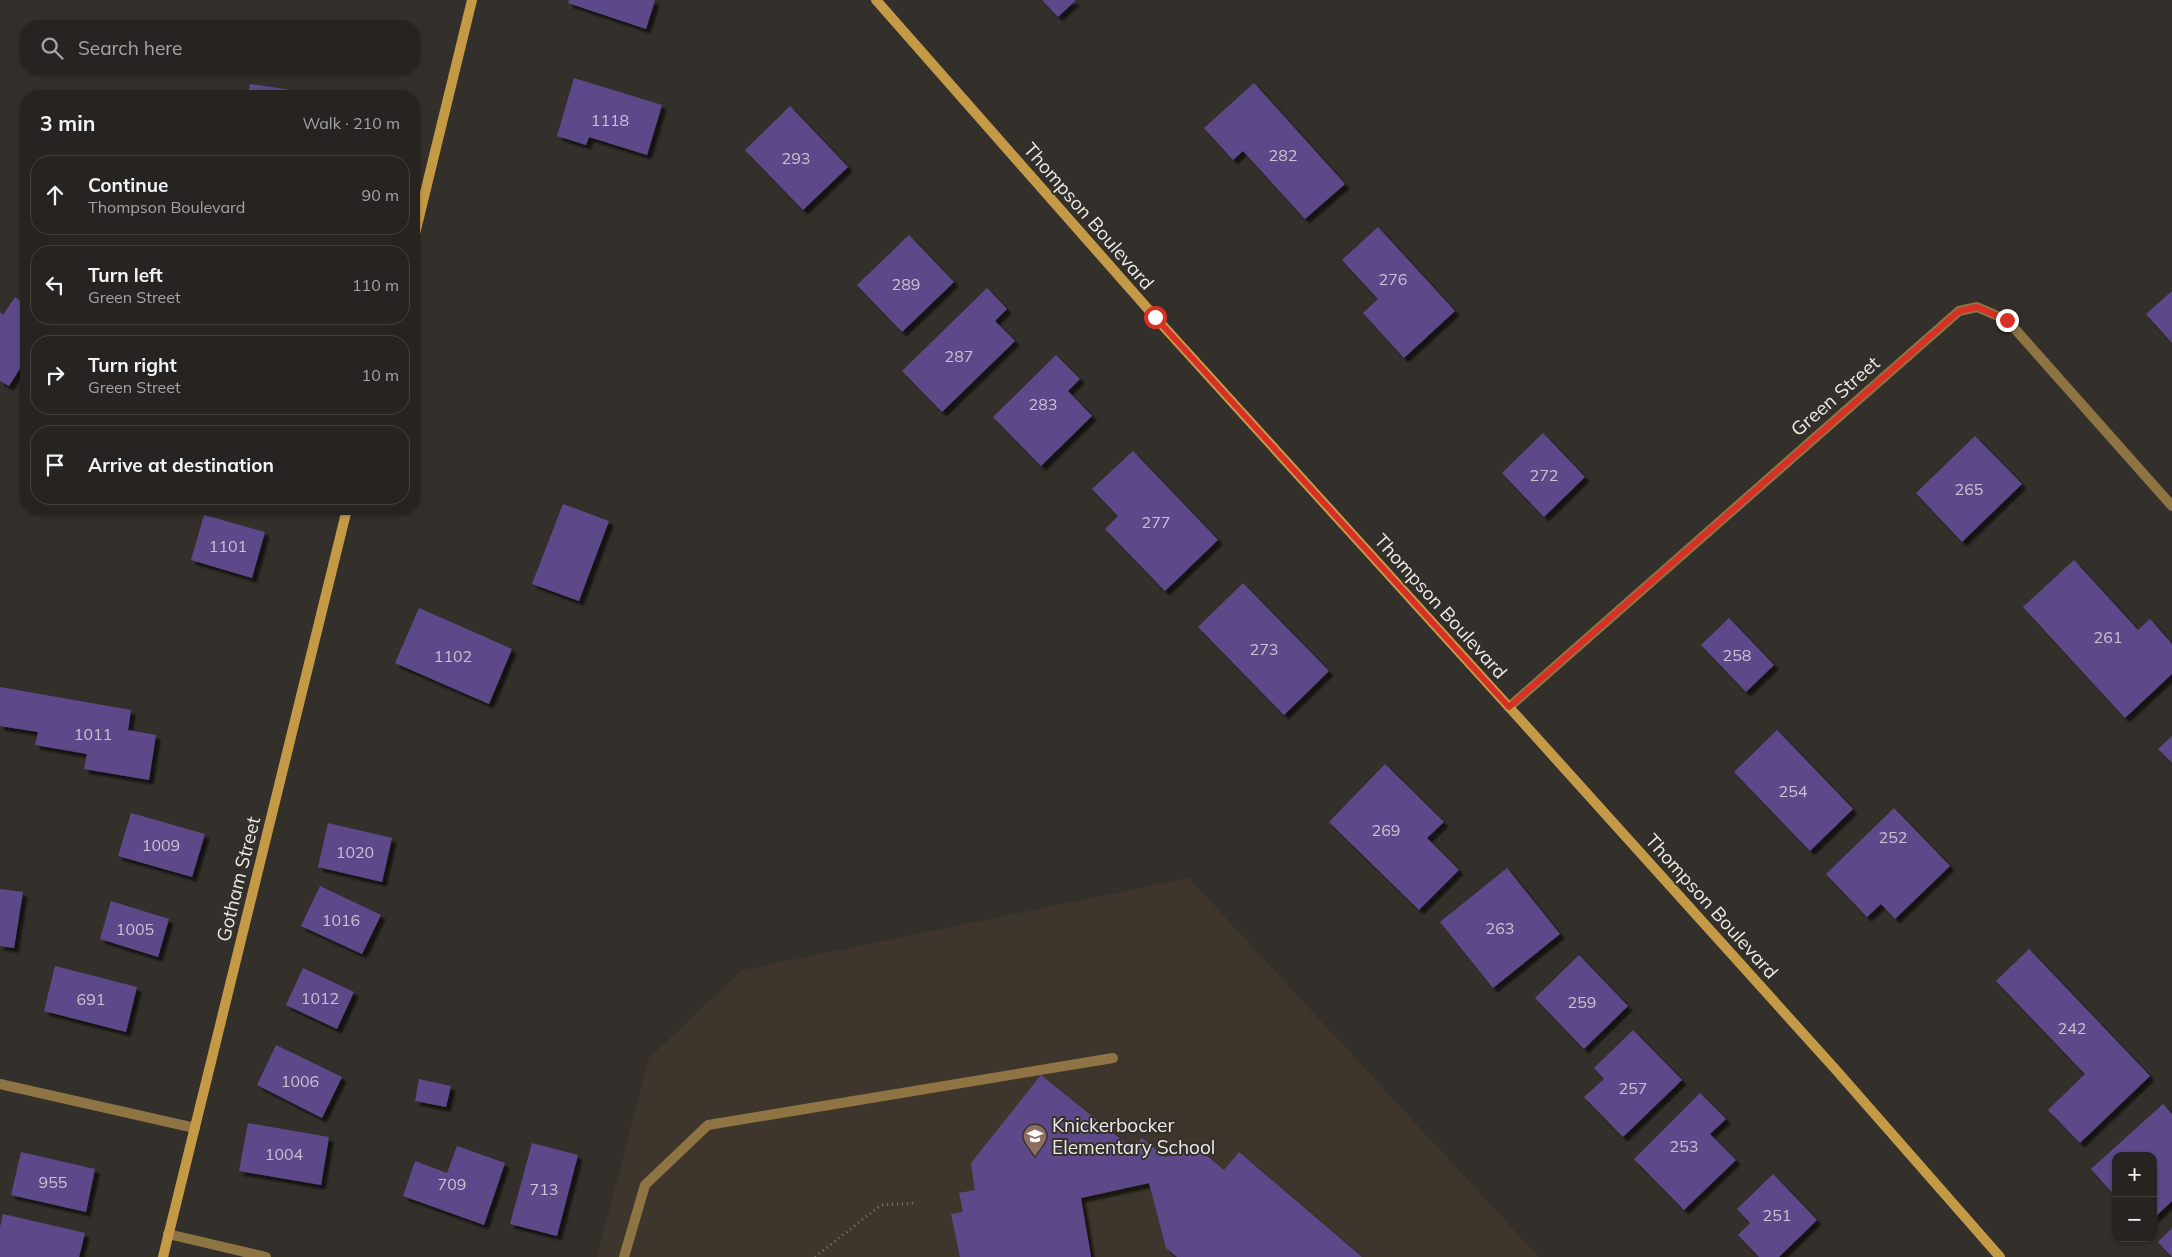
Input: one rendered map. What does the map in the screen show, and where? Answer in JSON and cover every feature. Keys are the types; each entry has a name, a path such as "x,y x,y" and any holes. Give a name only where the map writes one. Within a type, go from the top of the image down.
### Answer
{"street":[{"path":"420,213 472,0"},
{"name":"Thompson Boulevard","path":"876,0 1155,317 1836,1070 2000,1257"},
{"name":"Green Street","path":"1509,707 1959,311 1977,307 2007,320 2172,506"},
{"name":"Gotham Street","path":"163,1257 346,515"},
{"path":"624,1257 645,1185 708,1126 1113,1058"},
{"path":"0,1084 195,1128"},
{"path":"168,1234 266,1257"}],"path":[{"path":"815,1257 881,1205 917,1203"}],"shaded area":[{"name":"Knickerbocker Elementary School","path":"1189,878 1539,1257 597,1257 649,1058 742,970"}],"building":[{"path":"569,0 655,0 646,29 568,3"},
{"path":"1042,0 1076,0 1058,17"},
{"path":"574,78 662,105 647,155 589,137 586,145 557,136"},
{"path":"1254,83 1345,184 1305,219 1243,151 1233,160 1204,128"},
{"path":"250,84 292,90 249,90"},
{"path":"790,106 848,167 803,210 745,150"},
{"path":"1378,227 1455,311 1404,358 1363,313 1378,299 1342,260"},
{"path":"909,235 954,282 902,332 857,285"},
{"path":"987,288 1007,309 995,321 1015,341 942,412 902,371"},
{"path":"2172,291 2172,343 2146,314"},
{"path":"15,297 20,301 20,369 9,386 0,381 0,312 3,315"},
{"path":"1056,355 1080,379 1068,391 1092,416 1041,466 993,417"},
{"path":"1543,433 1585,477 1544,517 1502,473"},
{"path":"1975,436 2022,484 1962,542 1916,493"},
{"path":"1133,451 1218,540 1165,591 1105,529 1118,516 1092,489"},
{"path":"563,504 609,521 579,601 532,584"},
{"path":"204,515 265,532 252,578 191,560"},
{"path":"2074,560 2138,630 2150,619 2172,644 2172,674 2125,718 2023,607"},
{"path":"1243,583 1329,671 1284,715 1198,627"},
{"path":"419,608 512,649 489,704 395,663"},
{"path":"1729,618 1774,665 1746,692 1701,645"},
{"path":"0,687 131,710 128,730 156,735 149,780 84,769 87,754 35,745 38,732 0,726"},
{"path":"1777,730 1853,809 1810,851 1734,772"},
{"path":"2172,736 2172,763 2158,749"},
{"path":"1385,764 1444,822 1427,838 1459,870 1419,910 1329,822"},
{"path":"1894,808 1950,866 1895,919 1881,904 1867,917 1826,874"},
{"path":"131,813 205,834 192,877 118,856"},
{"path":"328,823 392,838 382,882 318,867"},
{"path":"1507,868 1560,934 1493,988 1440,922"},
{"path":"320,886 381,915 362,954 301,926"},
{"path":"0,889 23,892 14,948 0,946"},
{"path":"111,901 169,919 158,957 100,939"},
{"path":"2029,949 2150,1076 2080,1143 2048,1110 2085,1074 1996,981"},
{"path":"1579,955 1628,1006 1584,1049 1535,998"},
{"path":"55,966 137,987 126,1032 44,1011"},
{"path":"303,968 354,992 337,1029 286,1005"},
{"path":"1633,1030 1682,1080 1623,1137 1584,1097 1604,1079 1594,1068"},
{"path":"276,1045 342,1077 322,1118 257,1085"},
{"path":"1041,1075 1133,1149 1142,1138 1165,1157 1200,1150 1224,1170 1239,1152 1362,1257 1177,1257 1166,1248 1149,1183 1081,1198 1091,1257 960,1257 951,1214 963,1212 959,1193 975,1190 971,1163"},
{"path":"419,1079 451,1086 446,1107 415,1101"},
{"path":"1700,1093 1726,1119 1710,1134 1736,1160 1684,1210 1634,1159"},
{"path":"2163,1104 2172,1114 2172,1201 2157,1215 2157,1152 2112,1152 2112,1193 2091,1169"},
{"path":"248,1123 329,1137 321,1185 239,1171"},
{"path":"532,1143 578,1155 557,1236 510,1224"},
{"path":"457,1146 505,1163 484,1225 403,1196 415,1161 447,1173"},
{"path":"21,1152 95,1169 86,1212 11,1195"},
{"path":"1773,1174 1817,1220 1779,1257 1759,1257 1738,1235 1750,1223 1737,1209"},
{"path":"3,1214 85,1233 79,1257 0,1257 0,1227"},
{"path":"2172,1228 2172,1257 2158,1242"}],"place":[{"name":"Knickerbocker Elementary School","path":"1035,1157"}],"route":[{"path":"1155,317 1509,707 1959,311 1977,307 2007,320"}]}
